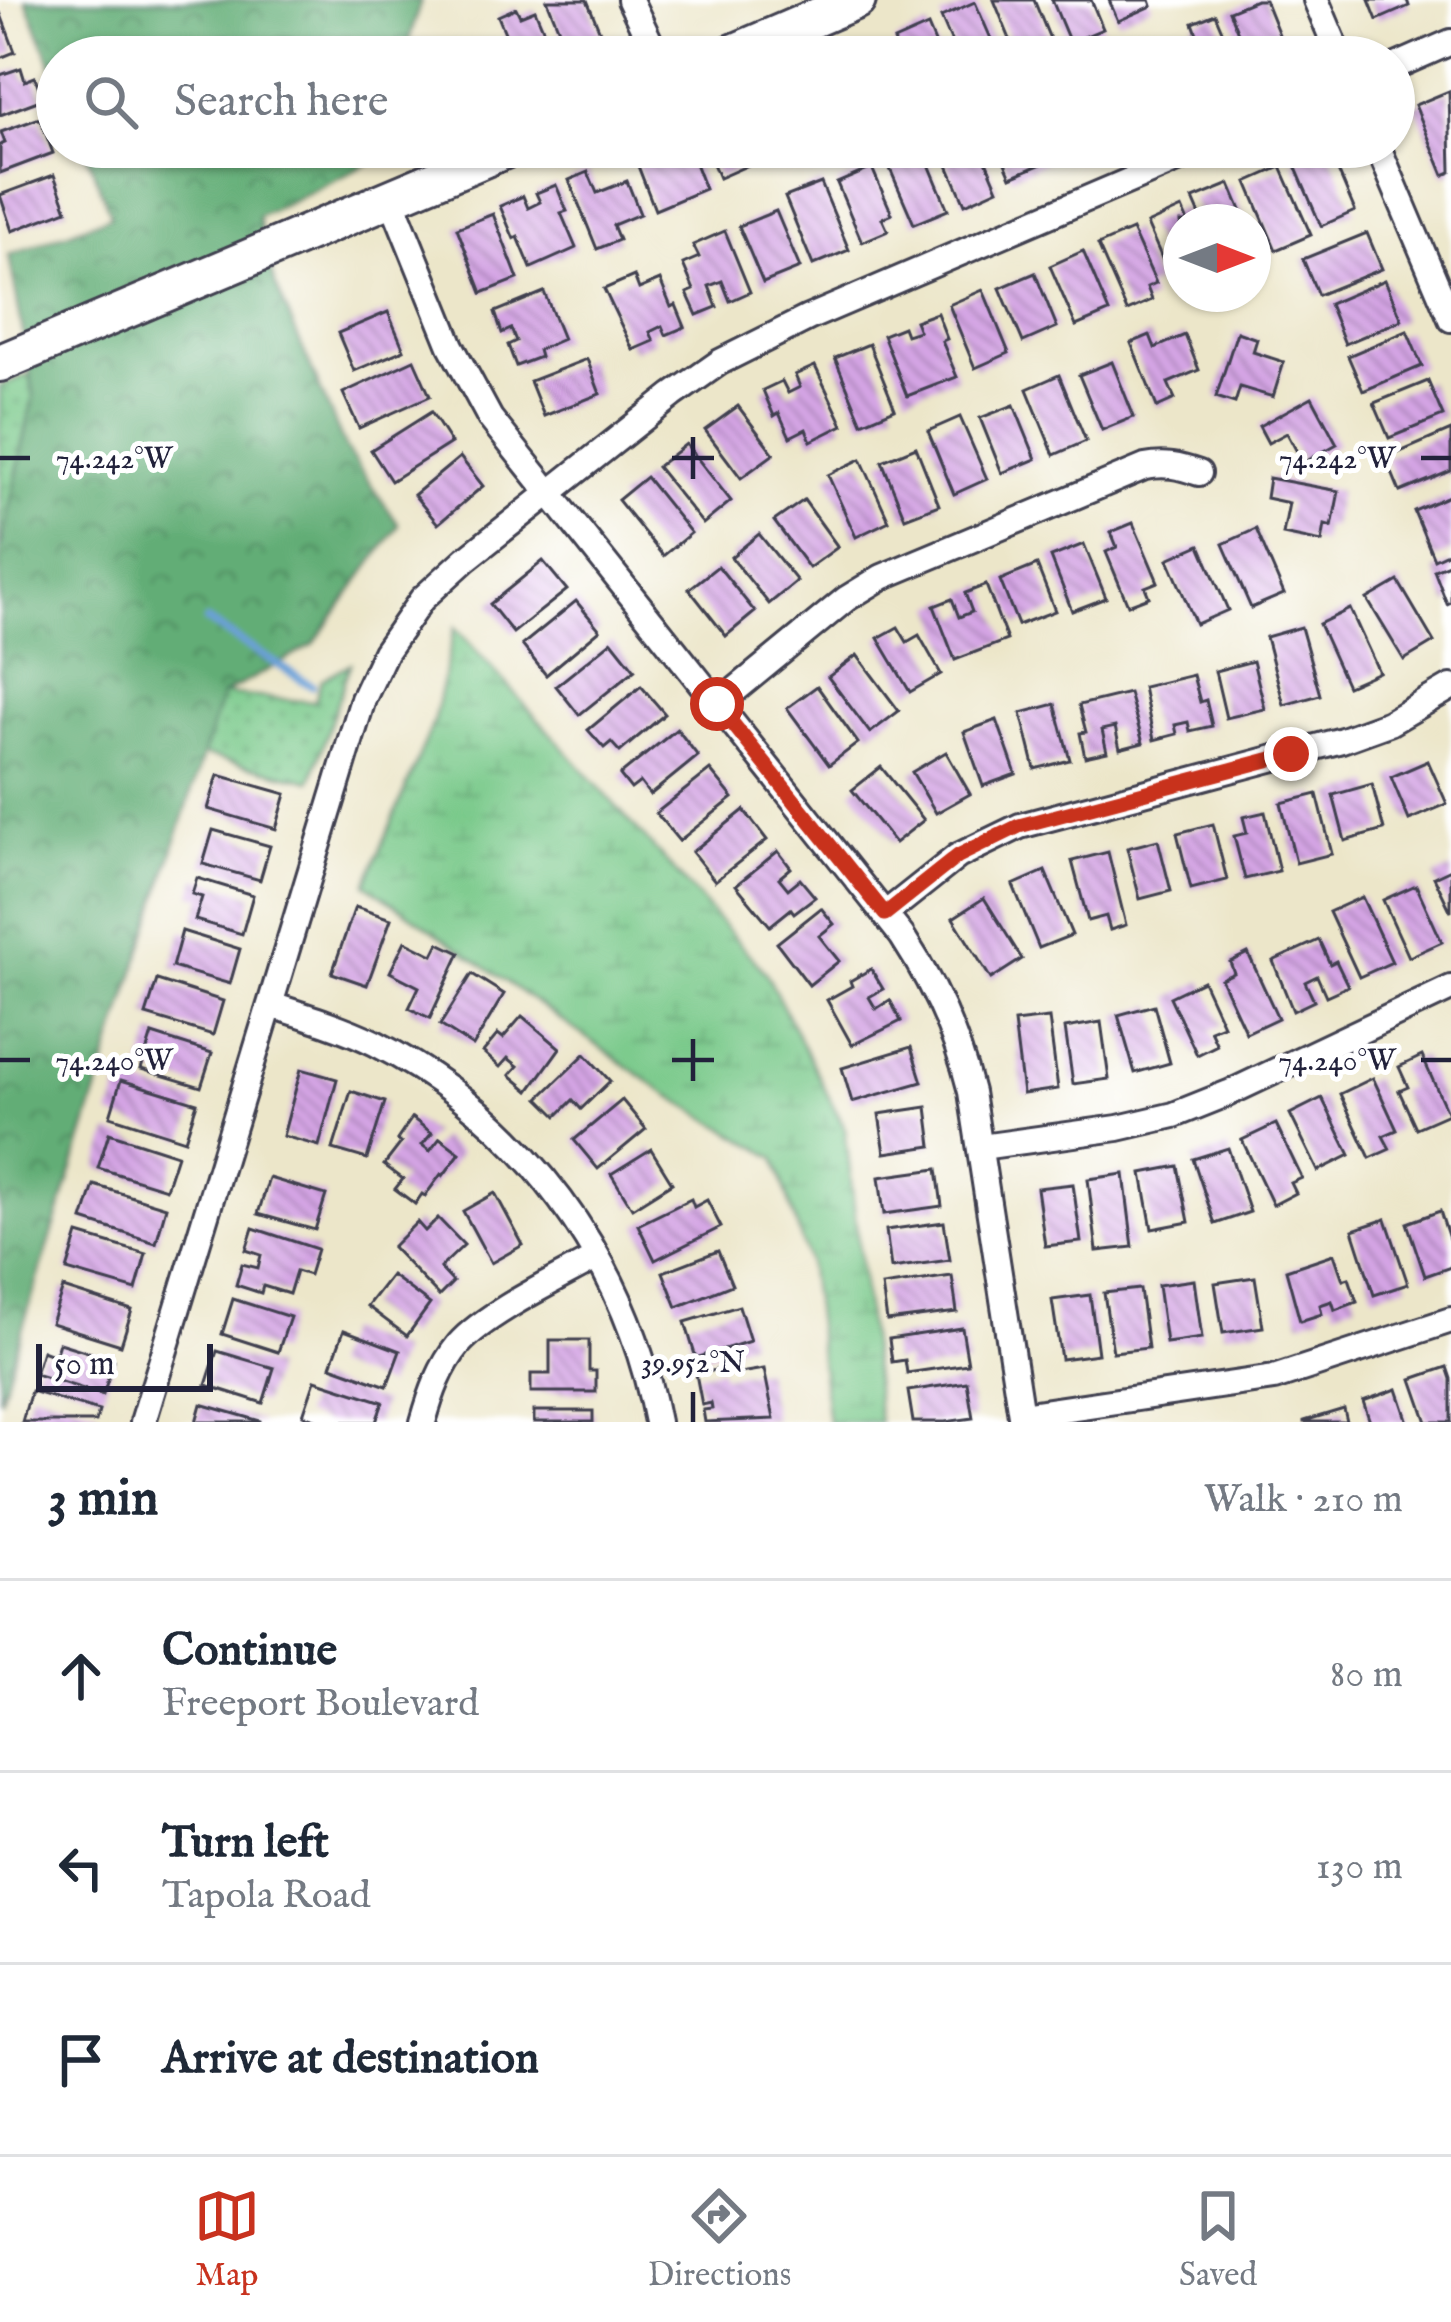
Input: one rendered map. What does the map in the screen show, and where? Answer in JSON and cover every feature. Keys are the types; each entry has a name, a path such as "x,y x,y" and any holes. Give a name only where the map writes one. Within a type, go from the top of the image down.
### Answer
{"street":[{"path":"630,0 647,36"},
{"path":"773,36 857,0"},
{"path":"1316,0 1331,36"},
{"path":"1415,58 1451,42"},
{"path":"0,362 462,168"},
{"path":"143,1422 363,699 385,652 422,599 673,395 743,349 1159,168"},
{"path":"1387,168 1451,319"},
{"path":"391,198 451,346 490,418 885,914 914,954 948,1018 964,1064 981,1147 1021,1419 1274,1378 1451,1320"},
{"path":"717,704 846,599 882,578 1145,467 1177,465 1198,473"},
{"path":"885,914 958,856 1019,826 1342,740 1389,723 1451,687"},
{"path":"981,1147 1118,1128 1174,1115 1451,988"},
{"path":"271,1005 370,1041 420,1068 513,1142 545,1177 598,1257 634,1332 657,1422"},
{"path":"423,1422 438,1376 460,1342 493,1317 598,1257"}],"green space":[{"path":"26,0 421,0 410,36 40,36"},
{"path":"92,168 360,168 258,217 275,284 346,449 399,525 313,645 222,695 0,1400 0,552 34,394 9,255 111,216"},
{"path":"30,374 34,394 0,552 0,386"},
{"path":"455,627 766,973 845,1129 879,1422 828,1422 808,1261 775,1158 664,1092 366,884 433,723"},
{"path":"350,664 311,781 203,755 222,694 315,702 321,680"}],"building":[{"path":"547,0 587,0 602,36 562,36"},
{"path":"994,0 1034,0 1049,36 1009,36"},
{"path":"1052,0 1091,0 1103,29 1086,36 1067,36"},
{"path":"1109,0 1150,0 1152,6 1118,21"},
{"path":"1265,0 1280,36 1239,36 1229,11"},
{"path":"1369,0 1407,0 1409,6 1377,20"},
{"path":"975,2 990,36 949,36 941,17"},
{"path":"516,8 520,16 535,10 546,36 506,36 498,16"},
{"path":"0,12 15,52 0,58"},
{"path":"1215,14 1224,36 1192,36 1197,34 1193,23"},
{"path":"928,26 932,36 905,36"},
{"path":"21,68 25,81 35,77 36,102 0,115 0,75"},
{"path":"1449,91 1451,172 1444,175 1415,105"},
{"path":"36,119 36,159 0,173 0,145 5,143 1,132"},
{"path":"639,168 697,168 705,189 655,210"},
{"path":"715,168 742,168 719,178"},
{"path":"872,168 892,214 882,218 888,231 862,242 837,183"},
{"path":"890,168 930,168 948,210 914,224"},
{"path":"949,168 989,168 998,189 965,204"},
{"path":"1007,168 1032,168 1011,177"},
{"path":"1281,168 1311,235 1276,250 1271,238 1271,204 1256,204 1247,182"},
{"path":"1296,168 1337,168 1355,211 1321,226"},
{"path":"588,172 597,193 627,181 640,214 613,225 619,240 597,249 569,180"},
{"path":"54,175 67,210 12,231 0,195"},
{"path":"821,183 849,250 813,265 785,197"},
{"path":"1230,184 1238,204 1195,204 1193,199"},
{"path":"556,185 567,211 561,213 576,248 531,268 500,206 523,196 528,208 540,202 536,193"},
{"path":"776,211 800,268 763,283 739,226"},
{"path":"493,214 518,279 482,293 457,228"},
{"path":"1163,217 1163,260 1147,224"},
{"path":"1132,230 1156,283 1147,287 1152,300 1127,311 1098,245"},
{"path":"725,231 750,292 730,301 722,281 709,286 717,307 697,315 687,293 694,290 683,264 699,257 693,245"},
{"path":"1367,233 1382,269 1318,295 1303,259"},
{"path":"1083,251 1109,312 1076,326 1050,266"},
{"path":"1035,273 1057,327 1023,342 1000,288"},
{"path":"634,276 639,289 660,280 685,327 666,335 662,326 650,332 654,341 633,350 604,289"},
{"path":"1385,280 1402,320 1345,344 1329,304"},
{"path":"983,290 1009,353 975,368 949,305"},
{"path":"544,292 563,339 538,350 540,357 516,366 508,345 516,341 511,329 502,333 495,312"},
{"path":"388,312 404,350 354,371 338,333"},
{"path":"937,313 957,377 907,396 883,335 903,327 906,335 919,331 915,321"},
{"path":"1407,331 1422,366 1363,391 1348,356"},
{"path":"1237,332 1257,339 1253,352 1284,362 1273,397 1240,387 1235,403 1216,397"},
{"path":"1150,335 1155,348 1185,335 1199,370 1168,383 1175,399 1157,407 1131,343"},
{"path":"869,344 895,409 862,423 835,358"},
{"path":"587,359 600,394 544,416 530,381"},
{"path":"414,360 430,396 359,428 343,393"},
{"path":"1112,362 1134,417 1102,430 1079,375"},
{"path":"815,366 843,425 811,441 806,429 790,437 763,390 782,381 788,393 800,387 795,375"},
{"path":"1059,375 1086,441 1054,455 1027,389"},
{"path":"1428,381 1443,416 1389,438 1374,403"},
{"path":"1312,397 1337,444 1303,463 1287,433 1268,443 1259,426"},
{"path":"1014,405 1036,459 1002,473 980,418"},
{"path":"738,406 774,454 741,478 705,430"},
{"path":"431,412 451,443 391,481 371,450"},
{"path":"960,417 987,479 954,494 928,431"},
{"path":"1451,430 1451,471 1400,492 1386,458"},
{"path":"686,444 731,501 703,524 657,467"},
{"path":"916,447 939,505 905,518 882,461"},
{"path":"460,457 483,486 438,524 414,495"},
{"path":"861,459 889,521 856,537 828,475"},
{"path":"646,477 691,533 663,556 618,500"},
{"path":"1269,478 1339,491 1332,527 1325,525 1322,542 1283,534 1289,503 1266,498"},
{"path":"1451,495 1451,551 1434,559 1414,511"},
{"path":"804,500 838,547 809,568 774,521"},
{"path":"1133,523 1158,582 1145,587 1149,597 1128,605 1106,552 1117,547 1111,532"},
{"path":"1256,529 1284,594 1251,608 1223,544"},
{"path":"759,534 797,581 769,604 731,557"},
{"path":"1084,544 1106,598 1072,611 1051,557"},
{"path":"1200,545 1228,610 1196,624 1168,559"},
{"path":"543,561 567,590 513,633 490,604"},
{"path":"1451,563 1451,602 1447,604 1434,570"},
{"path":"1037,565 1055,611 1018,625 1000,580"},
{"path":"718,566 755,612 726,636 689,589"},
{"path":"1398,581 1434,642 1404,660 1367,599"},
{"path":"986,585 1007,640 955,660 934,606 952,599 959,617 972,612 965,593"},
{"path":"576,601 600,630 546,675 522,645"},
{"path":"1350,609 1379,672 1347,686 1319,624"},
{"path":"898,627 907,642 919,635 941,674 910,692 878,638"},
{"path":"1301,627 1320,695 1284,705 1266,637"},
{"path":"612,641 635,670 579,715 556,686"},
{"path":"857,655 899,711 870,733 828,677"},
{"path":"1253,661 1265,709 1226,718 1215,671"},
{"path":"1193,675 1212,726 1190,731 1188,722 1175,725 1177,734 1154,740 1143,687"},
{"path":"641,686 665,714 620,752 611,742 604,748 588,730"},
{"path":"817,686 858,743 829,765 787,708"},
{"path":"1129,693 1143,743 1120,749 1115,727 1102,730 1107,752 1085,757 1080,733 1086,732 1079,705"},
{"path":"1055,704 1070,760 1035,769 1021,713"},
{"path":"997,720 1016,774 983,786 964,732"},
{"path":"677,729 698,756 650,795 640,782 631,789 620,775"},
{"path":"946,752 970,794 936,813 912,772"},
{"path":"1428,761 1447,804 1409,820 1391,777"},
{"path":"881,767 924,820 895,843 852,790"},
{"path":"710,770 733,798 679,841 656,813"},
{"path":"218,775 286,794 276,829 208,809"},
{"path":"1372,784 1384,830 1345,841 1333,795"},
{"path":"1317,794 1332,854 1296,863 1281,803"},
{"path":"744,810 767,840 715,881 692,852"},
{"path":"1265,812 1279,871 1245,879 1234,836 1247,833 1243,817"},
{"path":"1213,824 1227,880 1191,889 1177,833"},
{"path":"213,830 270,846 260,880 203,864"},
{"path":"1158,840 1171,891 1140,899 1127,848"},
{"path":"778,851 791,868 779,878 788,889 800,879 815,897 770,926 736,885"},
{"path":"1108,852 1126,925 1110,930 1106,916 1088,921 1072,861"},
{"path":"1451,869 1451,912 1434,877"},
{"path":"1045,871 1072,935 1039,948 1013,885"},
{"path":"197,878 253,895 242,934 195,920 202,897 192,894"},
{"path":"1416,885 1442,942 1409,957 1383,900"},
{"path":"1362,897 1392,962 1359,977 1329,912"},
{"path":"984,898 1022,959 991,979 953,918"},
{"path":"355,907 391,919 367,985 332,973"},
{"path":"821,908 834,924 819,936 839,961 809,985 777,943"},
{"path":"182,931 240,949 230,984 172,967"},
{"path":"1319,940 1348,986 1326,996 1317,976 1305,982 1314,1001 1293,1011 1273,961"},
{"path":"405,941 433,955 439,943 460,953 430,1018 409,1008 419,987 390,972"},
{"path":"1248,953 1278,1018 1246,1033 1221,979 1234,973 1230,962"},
{"path":"871,969 883,989 869,997 876,1009 890,1000 901,1021 852,1045 827,1000"},
{"path":"472,974 504,994 473,1046 440,1025"},
{"path":"157,980 223,1001 213,1035 146,1015"},
{"path":"1203,981 1223,1025 1210,1030 1217,1045 1197,1055 1170,997"},
{"path":"1154,1005 1170,1063 1135,1073 1118,1015"},
{"path":"522,1016 560,1048 529,1091 510,1075 518,1066 508,1058 500,1067 483,1052"},
{"path":"1049,1018 1058,1089 1023,1094 1014,1022"},
{"path":"1101,1022 1109,1079 1073,1084 1065,1028"},
{"path":"152,1034 212,1053 201,1087 141,1069"},
{"path":"911,1047 922,1082 852,1102 842,1068"},
{"path":"585,1054 610,1081 581,1109 573,1100 557,1116 539,1098"},
{"path":"1422,1056 1448,1114 1416,1128 1399,1091 1408,1087 1399,1067"},
{"path":"301,1069 337,1079 319,1146 283,1136"},
{"path":"1373,1078 1397,1130 1383,1136 1390,1149 1370,1158 1340,1094"},
{"path":"121,1080 197,1103 185,1140 110,1116"},
{"path":"351,1091 385,1102 367,1159 333,1149"},
{"path":"1322,1098 1350,1155 1318,1171 1290,1114"},
{"path":"622,1100 646,1129 598,1169 574,1140"},
{"path":"927,1107 932,1146 885,1153 879,1114"},
{"path":"412,1118 432,1133 422,1145 430,1151 440,1138 460,1153 415,1204 395,1189 403,1179 384,1165"},
{"path":"1276,1124 1302,1178 1291,1183 1296,1193 1273,1205 1242,1140"},
{"path":"109,1133 177,1155 166,1189 98,1168"},
{"path":"1228,1148 1250,1212 1215,1224 1193,1159"},
{"path":"651,1149 672,1183 632,1208 611,1174"},
{"path":"1178,1166 1189,1222 1152,1229 1142,1173"},
{"path":"937,1169 942,1206 884,1214 879,1177"},
{"path":"1124,1174 1133,1247 1097,1251 1088,1179"},
{"path":"269,1178 326,1195 315,1230 258,1214"},
{"path":"1073,1184 1081,1242 1045,1246 1037,1188"},
{"path":"94,1185 166,1207 156,1243 83,1220"},
{"path":"495,1193 523,1245 491,1263 463,1211"},
{"path":"691,1199 694,1207 707,1200 721,1227 655,1260 638,1225"},
{"path":"1440,1211 1451,1245 1451,1267 1425,1276 1407,1223"},
{"path":"438,1218 464,1245 440,1268 453,1282 439,1296 392,1247 417,1222 425,1231"},
{"path":"1386,1219 1408,1284 1374,1295 1353,1230"},
{"path":"944,1222 950,1260 891,1268 886,1230"},
{"path":"253,1228 317,1249 309,1275 296,1271 289,1294 263,1286 261,1293 236,1285 242,1264 258,1268 261,1255 246,1250"},
{"path":"78,1234 146,1254 136,1290 67,1270"},
{"path":"718,1251 732,1285 677,1307 663,1272"},
{"path":"1334,1254 1357,1302 1335,1310 1332,1301 1320,1305 1322,1314 1300,1321 1286,1270"},
{"path":"391,1275 430,1304 407,1336 367,1306"},
{"path":"952,1276 957,1312 887,1321 882,1286"},
{"path":"1255,1277 1263,1327 1223,1333 1215,1283"},
{"path":"1194,1280 1202,1338 1166,1343 1158,1285"},
{"path":"63,1288 132,1310 121,1345 51,1323"},
{"path":"1140,1289 1148,1348 1113,1352 1104,1293"},
{"path":"1090,1295 1098,1354 1061,1359 1052,1300"},
{"path":"233,1299 290,1317 278,1352 222,1334"},
{"path":"739,1306 750,1341 696,1358 685,1322"},
{"path":"962,1328 968,1364 907,1373 905,1360 892,1362 889,1339"},
{"path":"344,1330 400,1351 387,1386 331,1366"},
{"path":"550,1340 589,1340 589,1371 596,1371 596,1392 531,1392 531,1374 550,1374"},
{"path":"59,1343 114,1360 103,1395 35,1374 42,1351 55,1356"},
{"path":"217,1351 274,1368 263,1403 206,1385"},
{"path":"1447,1367 1451,1422 1427,1422 1412,1379"},
{"path":"721,1369 722,1376 764,1369 774,1419 705,1422 703,1410 712,1409 711,1403 702,1405 696,1374"},
{"path":"315,1380 383,1402 376,1422 324,1422 303,1415"},
{"path":"967,1382 973,1418 913,1422 908,1391"},
{"path":"1397,1389 1408,1422 1370,1422 1363,1401"},
{"path":"31,1391 99,1411 96,1422 22,1422"},
{"path":"201,1404 260,1421 260,1422 196,1422"},
{"path":"1344,1409 1347,1422 1304,1422 1304,1421"},
{"path":"534,1411 593,1411 593,1422 534,1422"}],"waterway":[{"path":"207,621 312,686"}],"route":[{"path":"717,704 885,914 938,869 1019,826 1291,754"}]}
